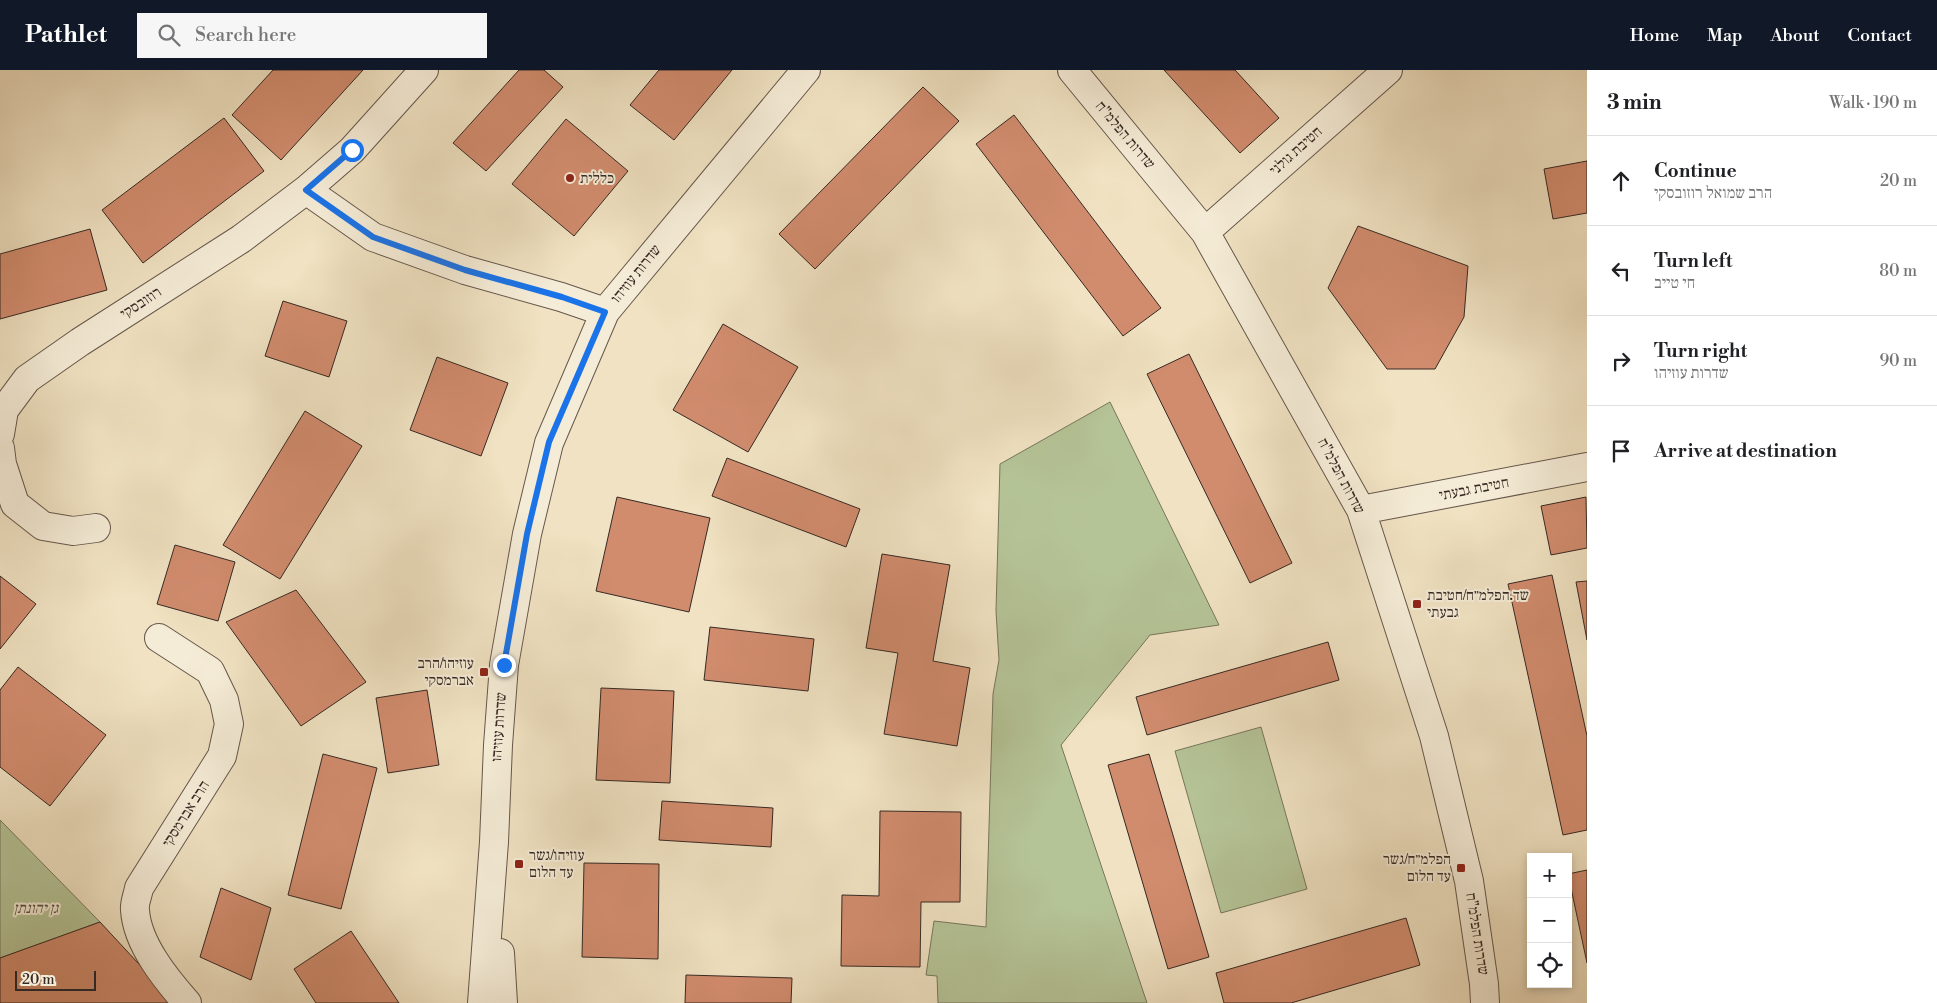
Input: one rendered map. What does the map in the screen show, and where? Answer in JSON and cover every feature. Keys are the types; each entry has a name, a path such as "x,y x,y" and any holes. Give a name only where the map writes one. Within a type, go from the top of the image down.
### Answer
{"street":[{"name":"רוזובסקי","path":"0,434 4,410 27,379 88,337 241,238 306,190 352,150 424,70"},
{"name":"שדרות עוזיהו","path":"482,1003 494,842 504,665 527,534 549,442 605,312 806,70"},
{"name":"שדרות הפלמ\"ח","path":"1072,70 1205,232 1361,510 1436,746 1469,881 1485,1003"},
{"name":"חטיבת גולני","path":"1205,232 1388,70"},
{"path":"306,190 373,237 465,270 562,297 605,312"},
{"path":"0,448 2,464 15,504 43,526 73,531 96,528"},
{"name":"חטיבת גבעתי","path":"1361,510 1587,467"},
{"name":"הרב אברמסקי","path":"159,638 210,671 224,700 230,724 222,756 140,888 134,909 140,934 166,979 188,1003"},
{"name":"שדרות עוזיהו","path":"494,842 503,1003"}],"green space":[{"path":"1110,402 1219,625 1150,635 1061,745 1147,1003 938,1003 937,976 926,975 934,921 986,927 993,694 999,660 996,611 1000,464"},
{"path":"1261,727 1307,889 1221,913 1175,751"},
{"name":"גן יהונתן","path":"0,820 100,922 0,958"}],"building":[{"path":"273,70 363,70 281,160 232,115"},
{"path":"519,70 544,70 563,87 486,171 453,143"},
{"path":"659,70 732,70 674,140 630,105"},
{"path":"1164,70 1235,70 1279,118 1240,153"},
{"path":"923,87 959,121 815,269 779,234"},
{"path":"1014,115 1161,308 1123,336 976,144"},
{"path":"224,118 264,171 143,263 102,210"},
{"name":"כללית","path":"566,119 628,171 574,236 512,184"},
{"path":"1587,161 1587,213 1553,219 1544,169"},
{"path":"1358,226 1468,266 1464,317 1435,369 1387,369 1328,288"},
{"path":"90,229 107,290 0,319 0,254"},
{"path":"283,301 347,321 329,377 265,356"},
{"path":"723,324 798,367 748,452 673,410"},
{"path":"1189,354 1292,563 1250,583 1147,374"},
{"path":"437,357 508,383 481,456 410,430"},
{"path":"305,411 362,446 280,579 223,545"},
{"path":"727,458 860,509 846,547 712,496"},
{"path":"617,497 710,518 689,612 596,591"},
{"path":"1586,497 1587,548 1551,555 1541,506"},
{"path":"175,545 235,562 218,621 157,604"},
{"path":"882,554 950,565 933,661 970,668 957,746 884,734 898,653 866,648"},
{"path":"1552,575 1587,736 1587,830 1563,835 1508,584"},
{"path":"0,576 36,604 0,649"},
{"path":"1587,581 1587,640 1576,582"},
{"path":"296,590 366,682 301,726 226,622"},
{"path":"710,627 814,639 808,691 704,680"},
{"path":"1328,642 1339,680 1147,735 1136,697"},
{"path":"18,667 106,735 50,806 0,767 0,690"},
{"path":"601,688 674,691 670,783 596,780"},
{"path":"427,690 439,765 388,773 376,698"},
{"path":"323,754 377,768 341,909 288,895"},
{"path":"1149,754 1209,957 1168,969 1108,765"},
{"path":"662,801 773,808 771,847 659,840"},
{"path":"880,811 961,812 960,902 921,902 920,967 841,966 842,895 879,896"},
{"path":"584,863 659,864 658,959 582,957"},
{"path":"1587,870 1587,963 1572,893 1572,873"},
{"path":"221,888 271,908 251,980 200,957"},
{"path":"1406,918 1420,965 1291,1003 1224,1003 1216,973"},
{"path":"100,922 175,1003 0,1003 0,958"},
{"path":"351,931 399,1003 316,1003 294,969"},
{"path":"686,975 792,978 791,1003 685,1003"}],"place":[{"name":"כללית","path":"570,178"},
{"name":"שד.הפלמ״ח/חטיבת גבעתי","path":"1417,604"},
{"name":"עוזיהו/הרב אברמסקי","path":"484,672"},
{"name":"עוזיהו/גשר עד הלום","path":"519,864"},
{"name":"הפלמ״ח/גשר עד הלום","path":"1461,868"}],"route":[{"path":"352,150 306,190 373,237 465,270 562,297 605,312 549,442 527,534 504,665"}]}
